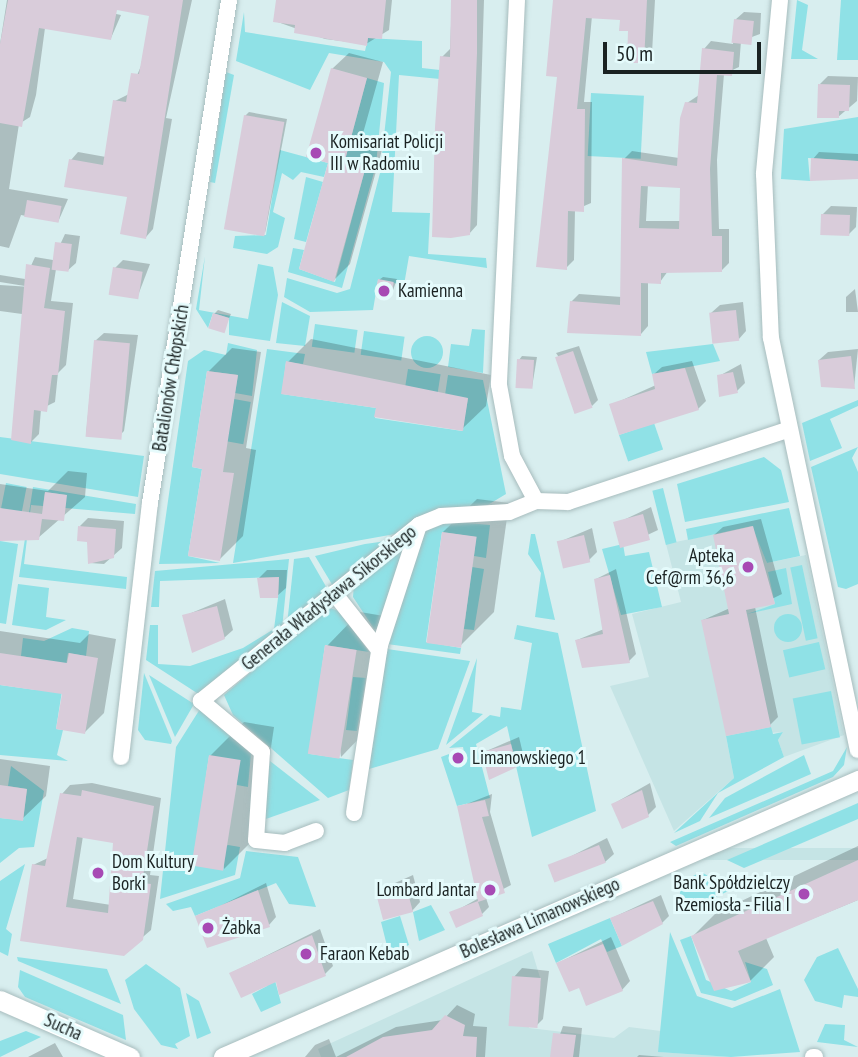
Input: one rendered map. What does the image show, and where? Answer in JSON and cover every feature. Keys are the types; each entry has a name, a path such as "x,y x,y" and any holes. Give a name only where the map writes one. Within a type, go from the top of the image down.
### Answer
{"street":[{"name":"Batalionów Chłopskich","path":"121,757 150,503 229,0"},
{"path":"517,0 499,385 512,456 536,501"},
{"path":"780,0 763,222 771,338 787,430 858,750"},
{"name":"Generała Władysława Sikorskiego","path":"316,831 285,843 256,840 262,752 201,701 419,525 441,516 509,512 536,501 568,502 787,430"},
{"path":"354,813 379,650 419,525"},
{"path":"334,593 379,650"},
{"name":"Bolesława Limanowskiego","path":"223,1057 858,780"},
{"name":"Sucha","path":"0,1000 125,1056"}],"shaded area":[{"path":"797,0 808,5 802,50 818,59 791,59"},
{"path":"841,0 858,0 858,60 837,60"},
{"path":"244,12 245,32 365,51 368,38 422,41 422,68 440,70 440,79 399,75 392,212 430,213 428,254 486,258 487,268 409,256 404,285 378,280 373,310 310,312 284,297 287,278 337,293 350,289 380,173 391,72 384,62 329,53 310,90 236,61"},
{"path":"226,72 234,75 215,183 210,182"},
{"path":"367,78 384,83 376,165 342,288 288,272 293,248 304,250 299,269 335,282 366,166 345,160"},
{"path":"591,93 644,96 641,159 588,156"},
{"path":"858,117 858,161 808,158 810,181 781,179 784,129"},
{"path":"280,150 328,163 324,177 301,172 293,180 282,173 273,212 285,218 278,247 267,254 233,248 235,236 266,235"},
{"path":"306,177 323,182 306,242 294,239"},
{"path":"205,256 199,310 248,319 258,264 273,267 278,295 270,341 229,335 229,318 213,313 208,328 196,309"},
{"path":"282,302 310,316 305,346 276,343"},
{"path":"315,324 358,330 354,353 312,347"},
{"path":"472,329 485,330 483,373 448,367 451,344 469,346"},
{"path":"364,331 405,337 401,360 361,355"},
{"path":"427,336 438,341 443,352 438,363 427,368 416,363 411,352 416,341"},
{"path":"228,343 257,350 252,396 235,393 238,375 207,371 192,467 202,469 188,556 220,563 159,564 188,361 204,350 226,355"},
{"path":"713,344 720,361 652,374 646,352"},
{"path":"267,349 305,354 303,364 286,362 282,394 376,408 375,418 462,431 468,399 445,395 448,375 483,380 506,494 486,506 424,517 395,534 233,563"},
{"path":"408,369 441,374 437,394 405,389"},
{"path":"234,399 251,402 243,444 227,441"},
{"path":"858,400 858,406 830,419 842,448 810,461 802,423"},
{"path":"654,423 663,449 628,462 619,435"},
{"path":"0,437 144,456 138,497 0,474"},
{"path":"858,447 852,458 858,472 858,584 846,589 838,587 811,467"},
{"path":"764,457 781,470 789,502 685,522 677,484"},
{"path":"6,483 27,487 22,513 1,509"},
{"path":"33,487 136,504 135,514 65,508 66,495 45,492 43,506 31,505 24,564 127,577 126,589 19,577"},
{"path":"663,488 677,542 666,545 652,491"},
{"path":"789,508 800,556 767,563 752,526 688,540 686,529"},
{"path":"446,521 490,525 486,558 474,556 476,537 442,532 426,642 461,648 460,654 387,644 425,529"},
{"path":"753,526 767,563 806,555 844,735 784,757 778,740 783,732 726,736 734,778 674,831 610,686 649,677 632,614 681,602 666,544"},
{"path":"531,534 535,534 555,620 535,617 541,573 528,554"},
{"path":"406,539 377,629 374,629 353,597 354,584"},
{"path":"0,541 18,544 6,624 0,623"},
{"path":"387,541 333,586 315,556 365,544"},
{"path":"623,544 625,556 649,552 662,607 621,615 602,549"},
{"path":"309,557 328,590 287,625 294,559"},
{"path":"289,559 282,629 200,695 146,660 150,625 158,625 158,664 190,666 243,648 274,629 278,598 279,577 160,581 159,607 151,607 155,571"},
{"path":"802,565 818,638 806,641 790,567"},
{"path":"472,567 484,569 474,630 464,629"},
{"path":"786,568 792,604 747,614 775,604 768,572"},
{"path":"18,584 49,588 46,617 66,620 46,630 12,625"},
{"path":"327,607 339,611 369,652 325,645 310,754 353,760 349,790 328,798 233,715 224,695"},
{"path":"788,614 798,618 802,628 798,638 788,642 778,638 774,628 778,618"},
{"path":"517,625 558,633 596,811 532,837 507,726 476,744 490,798 457,806 441,757 449,754 452,765 466,762 463,747 449,748 490,715 500,717 501,707 521,710 532,643 514,639"},
{"path":"72,628 89,631 86,656 68,653 56,729 63,730 57,755 68,761 0,755 0,685 36,690 40,659 21,656 23,638 44,641"},
{"path":"819,642 825,669 789,678 783,650"},
{"path":"387,649 470,661 438,749 369,769"},
{"path":"477,658 472,712 483,714 446,745"},
{"path":"144,673 171,744 145,740 138,730"},
{"path":"149,675 194,704 175,737"},
{"path":"353,677 366,678 357,731 346,730"},
{"path":"831,691 840,737 802,745 793,698"},
{"path":"200,709 251,754 248,787 237,785 209,756 193,865 228,845 240,847 235,875 160,899 176,747"},
{"path":"771,727 773,734 783,732 778,740 784,757 718,793 700,821 674,833 734,778 726,736"},
{"path":"847,747 844,765 833,777 676,846 670,842 833,771"},
{"path":"804,755 811,774 709,818 725,798"},
{"path":"270,761 320,800 263,820"},
{"path":"11,766 44,791 34,847 19,848 0,863 0,818 23,820 27,789 8,786"},
{"path":"858,803 858,819 744,868 727,860"},
{"path":"684,848 858,848 858,860 684,860"},
{"path":"246,851 298,857 316,907 289,904 276,883 195,916 191,907 173,911 166,904 240,878"},
{"path":"25,864 6,929 12,934 8,956 0,952 0,881"},
{"path":"701,872 733,889 678,914 681,882"},
{"path":"431,905 445,930 419,941 413,912"},
{"path":"400,916 409,945 389,954 381,922"},
{"path":"610,918 622,946 607,952 601,939 556,963 548,944"},
{"path":"670,932 697,996 732,1008 780,989 800,1052 731,1057 658,1052"},
{"path":"691,936 706,980 731,991 751,982 745,962 767,969 773,985 735,1001 701,993 680,940"},
{"path":"838,948 858,989 858,997 844,995 842,1008 815,1001 804,980 817,957"},
{"path":"532,951 541,981 529,1028 614,1038 629,1027 661,1031 659,1052 731,1057 321,1057 318,1049"},
{"path":"17,957 107,969 121,1004 18,961"},
{"path":"146,964 180,988 190,1036 175,1044 178,1049 161,1045 134,1009 125,980"},
{"path":"20,970 123,1015 126,1040 25,997 18,987"},
{"path":"273,973 281,1003 261,1012 252,994 267,986"},
{"path":"186,993 199,1001 211,1033 197,1039"},
{"path":"825,1024 845,1025 844,1040 858,1047 817,1042"},
{"path":"26,1031 41,1037 0,1057 0,1041"}],"building":[{"path":"8,0 183,0 146,239 120,234 127,197 64,187 69,159 103,165 113,100 126,102 131,73 139,74 149,16 117,10 111,40 39,28 22,127 0,123 0,44"},
{"path":"276,0 386,0 382,39 368,38 367,46 294,33 295,25 273,22"},
{"path":"451,0 477,0 477,53 470,235 451,238 432,237 440,56 450,57"},
{"path":"553,0 647,0 644,63 627,63 628,31 619,31 620,20 586,18 577,109 585,109 584,212 568,211 567,270 536,267 557,77 546,76"},
{"path":"734,19 754,21 751,45 731,43"},
{"path":"702,48 734,52 732,76 717,75 710,169 712,236 722,236 722,272 661,273 661,284 641,283 641,336 567,333 570,301 620,305 622,158 677,166 680,118 685,102 697,103","holes":["641,186 680,188 679,229 639,228"]},
{"path":"331,68 367,78 345,160 366,166 334,282 299,269 328,163 306,157"},
{"path":"818,84 850,85 849,111 839,111 839,118 817,118"},
{"path":"244,115 284,122 264,236 224,229"},
{"path":"811,158 858,161 858,179 810,181"},
{"path":"27,200 61,206 59,223 24,217"},
{"path":"821,214 850,215 849,236 820,235"},
{"path":"55,242 72,244 68,272 52,270"},
{"path":"26,264 50,268 44,308 65,311 58,375 52,375 47,412 34,410 31,444 11,440"},
{"path":"113,267 143,272 138,299 109,295"},
{"name":"Kamienna","path":"378,279 394,282 391,298 375,295"},
{"path":"736,310 739,341 712,344 709,313"},
{"path":"213,313 229,318 225,333 208,328"},
{"path":"94,340 130,343 121,440 86,437"},
{"path":"573,351 593,408 575,414 555,357"},
{"path":"851,356 855,389 821,387 818,360"},
{"path":"517,359 534,360 532,389 515,388"},
{"path":"286,361 468,398 463,431 374,417 376,408 281,394"},
{"path":"685,368 699,410 619,435 609,404 655,389 652,374"},
{"path":"207,371 238,375 223,472 234,473 220,561 188,556 202,469 192,467"},
{"path":"733,372 738,393 719,397 717,375"},
{"path":"45,492 67,495 64,521 42,519 39,540 0,541 0,508 42,514"},
{"path":"643,514 650,540 620,548 613,522"},
{"path":"78,526 116,529 114,558 88,564 87,542 77,541"},
{"path":"753,526 775,604 746,610 771,727 726,736 701,620 729,614 713,535"},
{"path":"442,532 477,537 461,648 426,643"},
{"path":"584,535 590,562 563,569 557,541"},
{"path":"610,575 630,663 582,668 575,640 603,634 594,579"},
{"path":"279,577 278,598 260,598 257,578"},
{"path":"217,606 225,639 192,653 182,615"},
{"path":"325,645 357,650 339,759 308,754"},
{"path":"0,653 67,663 69,653 98,658 85,734 56,729 62,694 0,685"},
{"path":"511,744 517,767 489,780 482,752"},
{"path":"209,755 241,760 223,871 191,866"},
{"path":"0,785 27,789 23,821 0,818"},
{"path":"82,790 154,806 142,883 151,884 143,940 124,956 20,941 32,864 45,866 60,793 81,796","holes":["77,837 113,843 108,913 66,907"]},
{"path":"642,790 649,817 622,829 611,804"},
{"path":"485,800 489,816 482,817 505,893 478,902 483,916 456,928 449,912 478,901 457,806"},
{"path":"599,845 606,863 554,882 548,865"},
{"path":"858,860 858,900 738,951 751,982 714,991 691,936"},
{"path":"405,882 413,912 383,920 375,890"},
{"path":"258,890 270,927 207,948 195,916"},
{"path":"653,901 663,924 622,946 610,918"},
{"path":"312,935 326,976 279,995 276,982 241,998 229,973"},
{"path":"603,944 623,991 586,1006 579,988 569,992 556,963"},
{"path":"512,976 541,978 537,1028 509,1026"},
{"path":"445,1015 465,1025 463,1036 477,1037 476,1057 346,1057 383,1037 432,1030"},
{"path":"553,1033 576,1035 573,1057 550,1057"}],"place":[{"name":"Komisariat Policji III w Radomiu","path":"316,153"},
{"name":"Kamienna","path":"384,291"},
{"name":"Apteka Cef@rm 36,6","path":"748,567"},
{"name":"Limanowskiego 1","path":"458,758"},
{"name":"Dom Kultury Borki","path":"98,873"},
{"name":"Lombard Jantar","path":"490,890"},
{"name":"Bank Spółdzielczy Rzemiosła - Filia I","path":"804,894"},
{"name":"Żabka","path":"208,928"},
{"name":"Faraon Kebab","path":"306,954"}]}
